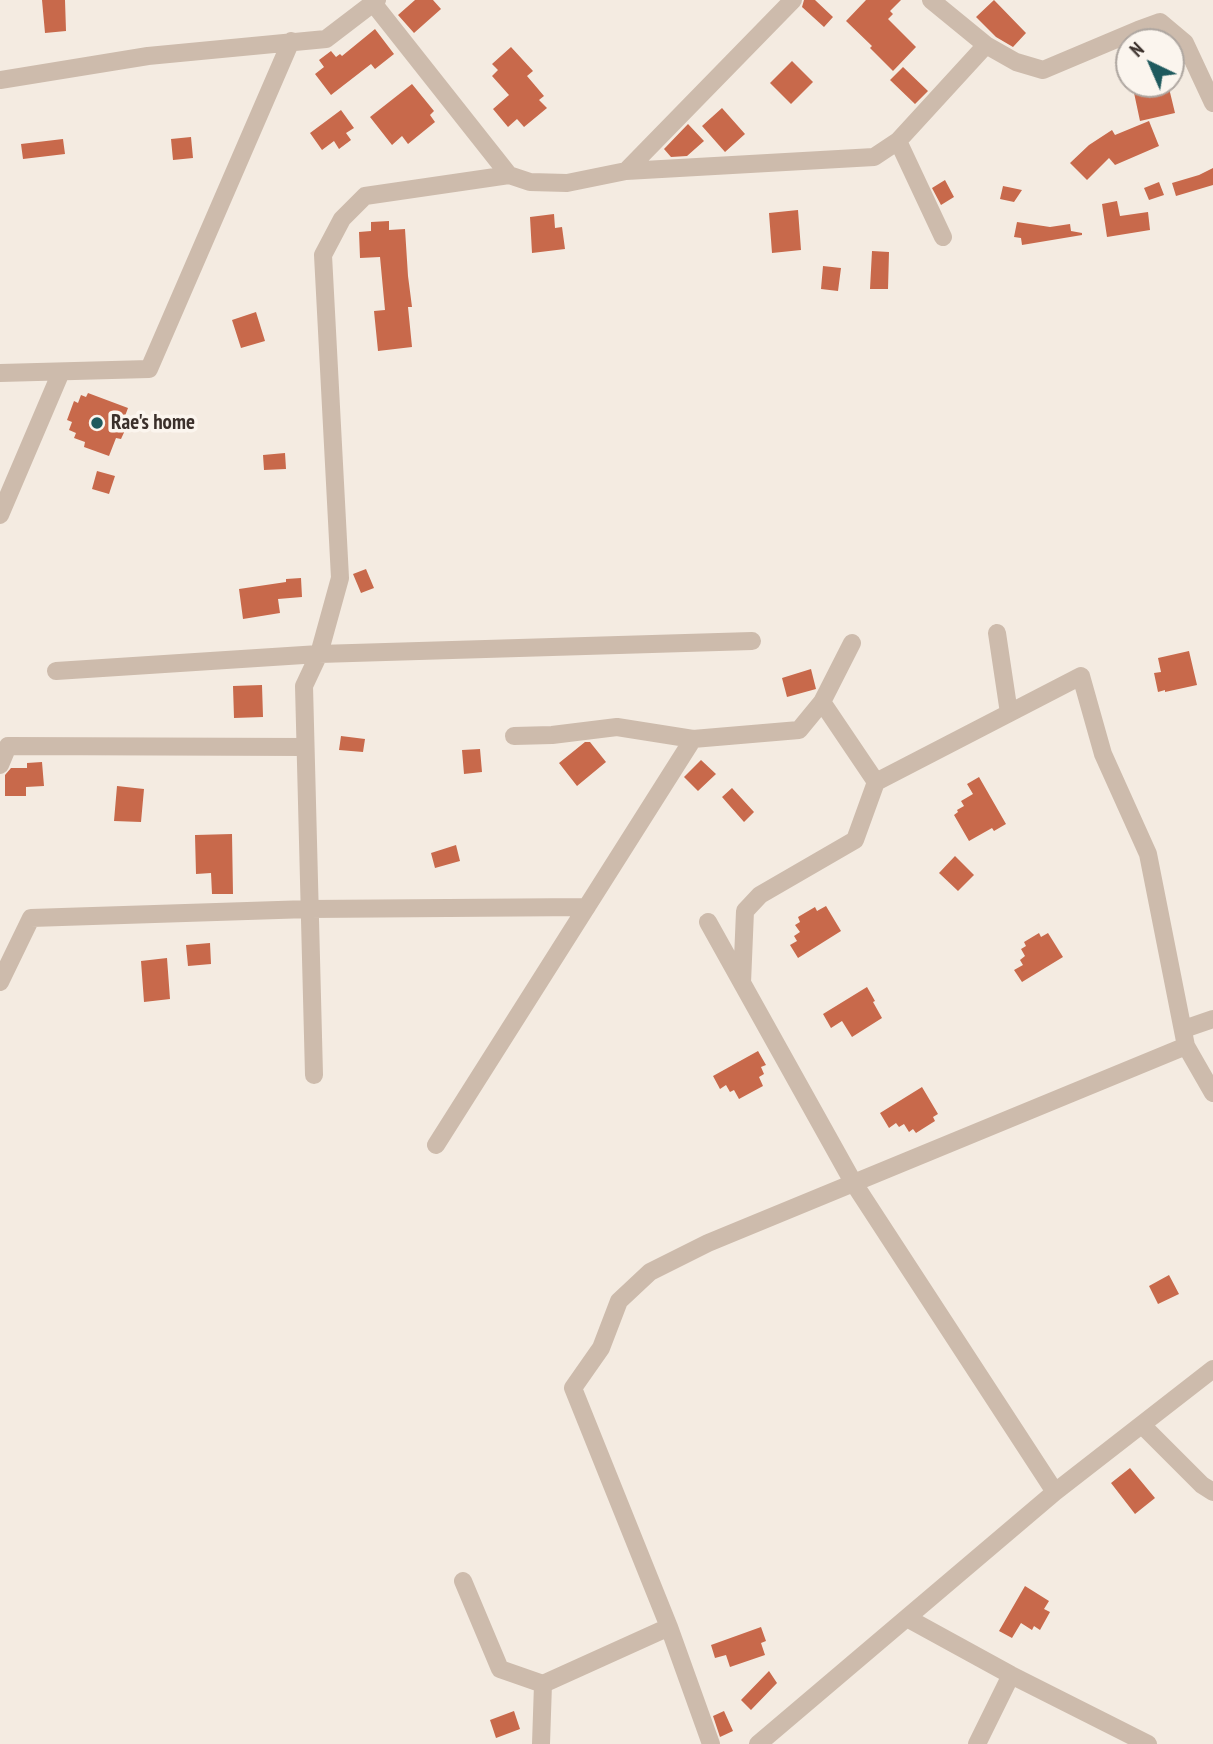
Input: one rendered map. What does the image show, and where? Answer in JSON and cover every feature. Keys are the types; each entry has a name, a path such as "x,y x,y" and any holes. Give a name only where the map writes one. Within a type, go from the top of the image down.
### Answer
{"street":[{"path":"626,172 793,0"},
{"path":"931,0 986,45 1016,62 1044,70 1160,22 1185,43 1213,103"},
{"path":"0,80 148,56 326,38 375,1 509,175"},
{"path":"0,373 149,369 291,41"},
{"path":"314,1075 304,686 319,654 340,578 323,255 342,219 365,196 509,175 530,182 567,183 626,172 874,157 898,141 986,45"},
{"path":"898,141 943,237"},
{"path":"0,515 61,372"},
{"path":"997,634 1009,713"},
{"path":"56,671 319,654 752,641"},
{"path":"514,736 552,735 617,727 693,739 799,730 822,702 852,643"},
{"path":"742,983 745,911 760,895 855,840 876,782 1081,676 1102,754 1148,853 1185,1038 1213,1093"},
{"path":"822,702 876,782"},
{"path":"436,1145 693,739"},
{"path":"0,765 8,746 305,747"},
{"path":"0,982 31,918 309,909 587,907"},
{"path":"708,922 853,1182 1055,1492"},
{"path":"711,1744 669,1627 573,1388 601,1348 619,1301 650,1272 708,1243 1185,1038 1213,1019"},
{"path":"758,1744 1055,1492 1213,1369"},
{"path":"1142,1425 1202,1485 1213,1492"},
{"path":"463,1581 500,1669 543,1684 669,1627"},
{"path":"907,1618 1011,1675 1148,1744"},
{"path":"977,1744 1011,1675"},
{"path":"541,1744 543,1684"}],"building":[{"path":"42,0 65,0 66,31 45,33"},
{"path":"415,0 433,0 441,9 414,33 398,15"},
{"path":"804,0 815,0 833,17 824,27 802,7"},
{"path":"866,0 901,0 890,11 893,14 888,19 916,47 893,71 846,21"},
{"path":"994,0 1026,33 1013,47 996,37 976,17"},
{"path":"375,29 394,54 375,69 371,64 331,95 315,74 324,67 319,60 331,51 336,57 340,54 342,56"},
{"path":"511,47 533,71 527,76 544,96 539,100 547,108 524,127 517,119 508,127 493,109 509,95 492,76 498,70 492,64"},
{"path":"792,61 813,82 791,104 770,83"},
{"path":"903,67 928,91 915,104 890,80"},
{"path":"412,84 434,111 430,115 435,122 408,144 402,136 392,145 370,117"},
{"path":"1135,98 1171,98 1175,113 1140,121"},
{"path":"722,108 745,134 725,152 702,126"},
{"path":"341,110 354,128 346,133 351,140 339,149 334,141 322,150 310,133"},
{"path":"1149,121 1159,146 1115,165 1109,158 1087,180 1070,163 1089,145 1112,130 1115,135"},
{"path":"688,124 704,141 687,156 671,157 664,149"},
{"path":"191,137 193,158 173,160 171,139"},
{"path":"63,139 65,154 23,159 21,144"},
{"path":"1213,168 1213,185 1176,196 1172,183"},
{"path":"945,180 954,197 941,205 932,188"},
{"path":"1159,182 1164,195 1149,200 1144,188"},
{"path":"1003,186 1022,190 1014,202 1000,199"},
{"path":"1117,201 1120,216 1148,212 1150,230 1107,237 1102,204"},
{"path":"798,210 801,250 772,253 769,213"},
{"path":"554,214 555,228 562,227 565,249 532,253 530,217"},
{"path":"389,221 389,230 405,229 412,307 408,307 412,347 378,351 374,311 385,310 380,257 360,258 359,232 371,231 371,222"},
{"path":"1017,222 1050,227 1070,224 1071,231 1082,235 1022,245 1021,238 1014,237"},
{"path":"872,251 889,252 888,289 870,289"},
{"path":"823,266 841,268 838,291 821,289"},
{"path":"256,312 265,341 241,348 232,320"},
{"name":"Rae's home","path":"88,393 128,408 122,424 127,426 121,439 116,438 109,456 84,447 85,442 74,438 76,433 69,430 72,422 67,420 74,401 78,403 81,395 86,397"},
{"path":"285,453 286,469 264,470 263,455"},
{"path":"97,471 115,476 109,494 92,489"},
{"path":"366,569 374,588 361,593 353,574"},
{"path":"301,578 302,597 278,599 280,613 243,619 239,589"},
{"path":"1189,651 1197,685 1158,692 1154,673 1161,672 1158,658"},
{"path":"811,669 816,689 787,697 782,678"},
{"path":"262,685 263,717 234,718 233,686"},
{"path":"341,736 365,739 363,752 339,750"},
{"path":"585,742 590,742 606,762 577,786 559,763"},
{"path":"480,749 482,772 464,774 462,750"},
{"path":"701,760 716,774 698,791 684,777"},
{"path":"42,762 44,786 26,787 26,796 5,796 5,775 11,768 27,768 27,763"},
{"path":"979,777 1006,824 994,831 992,828 969,841 954,815 964,806 961,801 973,794 967,784"},
{"path":"117,786 144,789 141,822 114,821"},
{"path":"732,788 754,812 744,822 722,797"},
{"path":"232,834 233,894 212,894 211,873 196,874 195,835"},
{"path":"456,845 460,861 435,868 431,853"},
{"path":"955,856 974,875 958,891 939,873"},
{"path":"826,906 841,931 798,958 790,945 797,941 794,936 800,932 795,925 800,922 798,917 815,907 817,911"},
{"path":"1039,933 1041,937 1048,933 1063,957 1022,982 1014,970 1023,965 1020,960 1025,956 1021,949 1026,946 1024,942"},
{"path":"210,943 211,964 188,966 186,945"},
{"path":"167,958 170,999 144,1002 141,961"},
{"path":"867,987 882,1018 852,1037 842,1021 831,1028 823,1014"},
{"path":"758,1051 766,1065 761,1067 764,1074 759,1077 763,1086 739,1099 734,1090 730,1092 726,1085 720,1089 713,1076"},
{"path":"922,1087 938,1114 933,1117 935,1121 916,1133 913,1129 909,1132 904,1124 899,1127 896,1123 889,1128 880,1113"},
{"path":"1169,1275 1179,1294 1158,1304 1149,1286"},
{"path":"1130,1468 1155,1498 1135,1514 1111,1483"},
{"path":"1025,1586 1049,1601 1044,1609 1050,1612 1040,1630 1034,1626 1032,1630 1021,1623 1012,1638 999,1631"},
{"path":"761,1627 766,1641 761,1643 765,1655 730,1667 726,1655 715,1658 711,1645"},
{"path":"769,1671 777,1683 751,1710 741,1700"},
{"path":"514,1711 520,1729 496,1738 490,1720"},
{"path":"724,1711 733,1731 720,1737 713,1716"}],"place":[{"name":"Rae's home","path":"97,423"}]}
